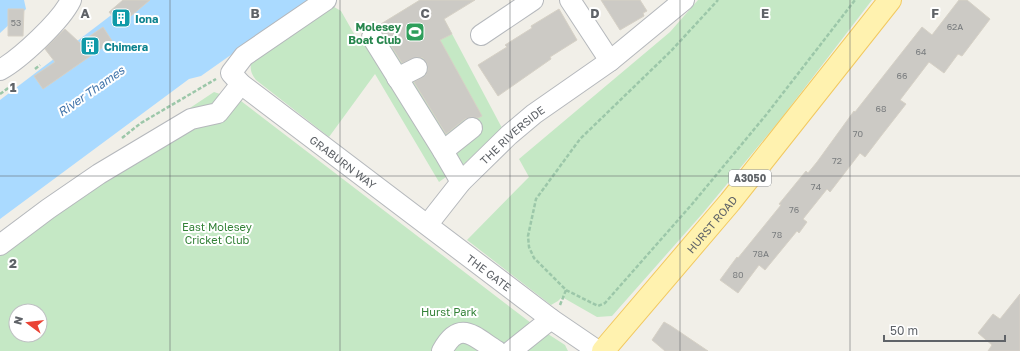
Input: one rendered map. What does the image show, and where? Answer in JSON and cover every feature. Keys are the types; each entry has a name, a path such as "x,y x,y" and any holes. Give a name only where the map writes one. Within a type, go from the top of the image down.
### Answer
{"main road":[{"name":"HURST ROAD","path":"603,351 730,202 890,0"}],"street":[{"path":"0,70 20,56 50,27 71,0"},
{"path":"0,245 48,209 99,174 191,120 218,114 236,79 244,56 326,0"},
{"path":"481,35 533,0"},
{"path":"570,0 610,61"},
{"name":"THE RIVERSIDE","path":"428,224 461,182 509,135 534,114 610,61 684,0"},
{"path":"372,37 461,182"},
{"path":"397,78 417,68"},
{"name":"GRABURN WAY","path":"236,79 457,247"},
{"path":"443,151 472,128"},
{"name":"THE GATE","path":"457,247 552,319"},
{"path":"510,351 552,319 598,351"},
{"path":"442,351 449,338 461,333 474,335 497,351"}],"path":[{"path":"718,0 671,51 580,139 536,199 528,236 529,247 534,258 547,273 566,290 598,306 608,300 693,203 762,120 855,0"},
{"path":"552,319 566,290"}],"green space":[{"path":"420,0 434,0 502,128 464,164 439,182 375,74 329,137 256,80 252,74 251,65 253,55 329,4 341,11 357,39"},
{"path":"698,0 872,0 780,120 703,213 612,316 597,317 562,297 551,305 467,240 529,177 519,159 670,32"},
{"name":"East Molesey Cricket Club","path":"214,92 241,101 531,323 565,345 568,351 0,351 0,241 71,187"}],"water":[{"path":"0,0 24,0 26,9 0,33"},
{"name":"River Thames","path":"131,0 309,0 201,76 189,79 0,219 0,100"}],"building":[{"name":"Iona","path":"123,0 150,0 120,25 109,12"},
{"path":"420,0 475,0 444,19 452,34 440,40 482,116 478,118 471,117 465,119 446,134 414,82 426,75 428,69 427,63 423,58 417,57 402,63 382,31 376,27"},
{"path":"601,0 640,0 647,11 643,13 644,16 620,30"},
{"path":"959,0 967,0 990,19 962,56 958,54 944,73 929,62 900,100 906,104 865,157 860,153 830,192 827,189 803,219 807,222 799,233 797,231 765,270 759,265 738,293 720,280 737,257 738,258 781,205 779,204 806,171 808,173 817,162 854,111 855,112 922,27 932,35"},
{"path":"8,9 24,9 23,36 8,36"},
{"path":"559,9 577,40 550,57 551,59 498,96 478,65 507,47 505,45 532,28 531,26"},
{"path":"103,27 112,41 43,89 34,76 55,62 45,49 65,29 80,43"},
{"path":"1020,294 1020,351 988,351 992,345 978,333 993,314 1000,319"},
{"path":"664,322 708,351 665,351 652,340"}],"place":[{"name":"Iona","path":"121,18"},
{"name":"Molesey Boat Club","path":"415,32"},
{"name":"Chimera","path":"90,46"}],"park label":[{"name":"Hurst Park","path":"449,311"}]}
